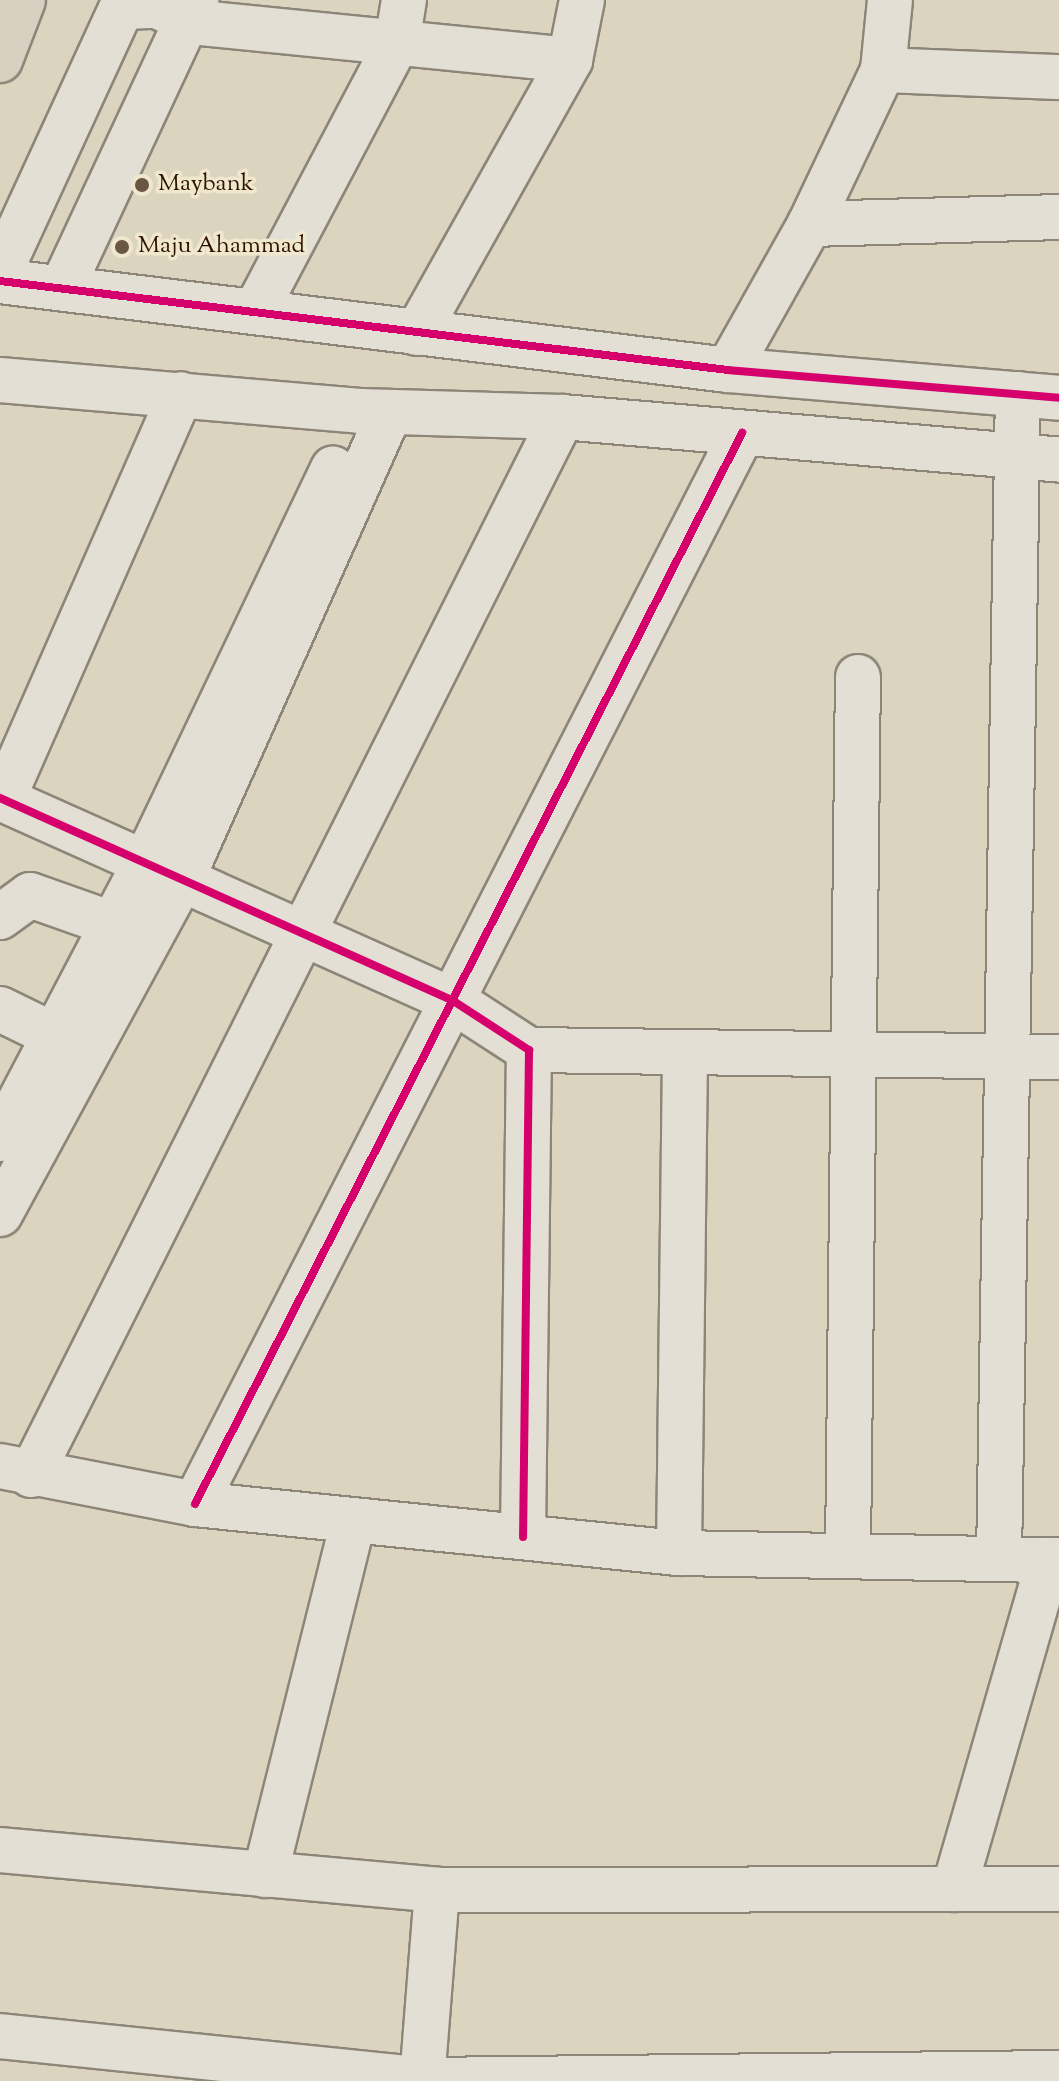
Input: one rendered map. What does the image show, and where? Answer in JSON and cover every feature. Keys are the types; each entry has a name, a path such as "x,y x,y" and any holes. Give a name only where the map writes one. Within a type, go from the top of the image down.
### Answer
{"main road":[{"path":"0,60 23,0"}],"street":[{"path":"255,312 397,43 404,0"},
{"path":"417,333 570,60 582,0"},
{"path":"728,370 810,224 883,70 890,0"},
{"path":"0,272 122,7 157,6 397,43 570,60"},
{"path":"62,288 193,11"},
{"path":"883,70 1059,77"},
{"path":"810,224 1059,217"},
{"path":"0,281 728,370 1038,396 1013,456 999,1559"},
{"path":"0,380 375,411 562,417 1059,460"},
{"path":"181,394 2,798 452,1000 529,1050 1059,1057"},
{"path":"0,1214 163,871 375,411"},
{"path":"562,417 303,933 16,1470 195,1504 353,1523 679,1553 848,1552 1054,1560 954,1889"},
{"path":"195,1504 742,433"},
{"path":"848,1552 858,677"},
{"path":"0,1139 112,924 163,871"},
{"path":"0,917 30,895 112,924"},
{"path":"0,1009 55,1036"},
{"path":"523,1537 529,1050"},
{"path":"679,1553 685,1052"},
{"path":"265,1875 353,1523"},
{"path":"0,1850 437,1890 1059,1889"},
{"path":"422,2080 437,1890"},
{"path":"0,2036 422,2080 1059,2073"}],"cycle path":[{"path":"0,281 728,370 1059,398"},
{"path":"195,1504 742,433"},
{"path":"0,798 452,1000 529,1050 523,1537"}],"place":[{"name":"Maybank","path":"142,185"},
{"name":"Maju Ahammad","path":"122,247"}]}
